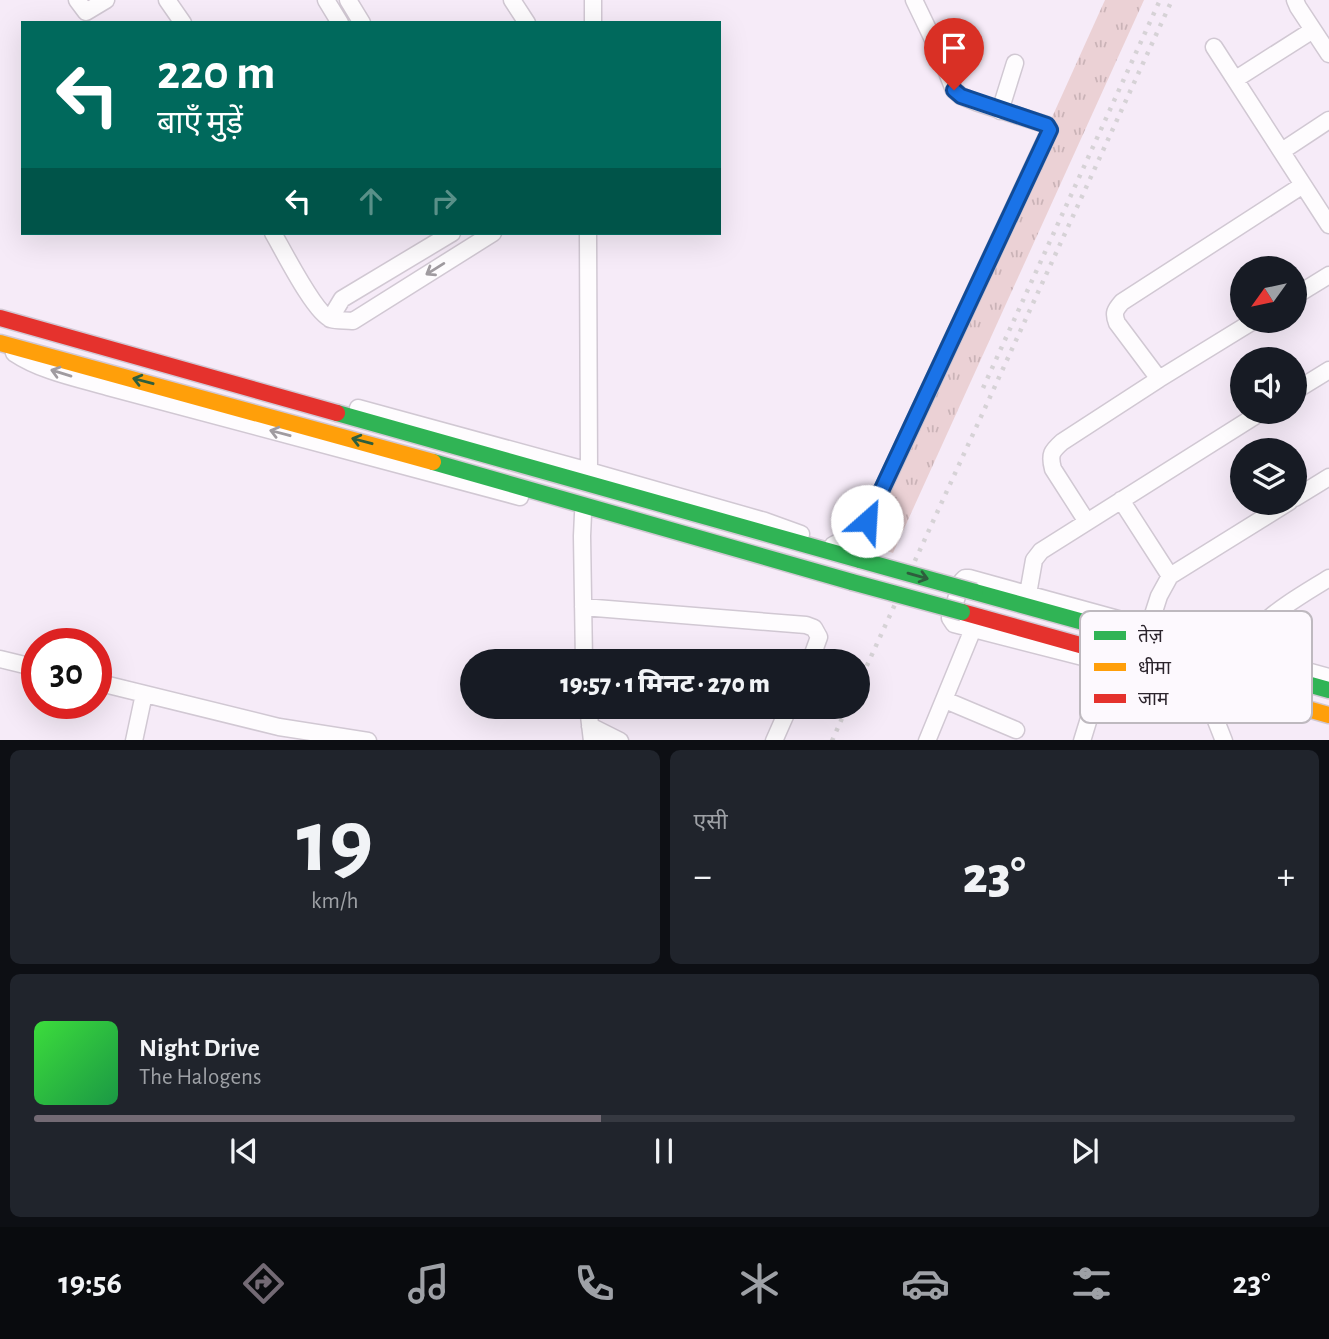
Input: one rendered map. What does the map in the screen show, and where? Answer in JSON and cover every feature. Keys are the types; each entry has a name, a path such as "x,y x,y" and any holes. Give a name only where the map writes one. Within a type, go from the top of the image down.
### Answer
{"main road":[{"path":"0,317 839,550 860,559 1080,621"},
{"path":"0,343 374,444 1080,645"},
{"path":"1312,685 1329,690"},
{"path":"1312,710 1329,715"}],"street":[{"path":"77,0 86,12 106,0"},
{"path":"167,0 182,21"},
{"path":"326,0 339,21"},
{"path":"348,0 361,21"},
{"path":"512,0 526,21"},
{"path":"593,0 593,21"},
{"path":"0,317 42,323 93,336 589,471 765,521 839,550 870,516 1050,127 961,96 954,90 939,51 914,0"},
{"path":"1295,0 1329,54"},
{"path":"1236,79 1313,30"},
{"path":"1214,47 1329,225"},
{"path":"1000,111 1015,63"},
{"path":"1282,151 1329,120"},
{"path":"1159,379 1117,323 1114,316 1116,309 1122,302 1303,185"},
{"path":"274,235 320,311 330,319 353,321 470,238"},
{"path":"330,319 342,299 449,235"},
{"path":"588,235 589,471"},
{"path":"1307,289 1329,275"},
{"path":"1087,522 1053,469 1052,451 1159,379 1234,333"},
{"path":"0,343 23,359 51,370 583,514 801,578 828,582 847,580"},
{"path":"1307,384 1329,370"},
{"path":"1028,594 1034,560 1041,551 1242,424"},
{"path":"1307,491 1329,477"},
{"path":"1121,500 1170,576"},
{"path":"583,514 584,649"},
{"path":"1154,611 1170,576 1268,515"},
{"path":"1080,656 954,624 950,618 965,578 1090,611"},
{"path":"1280,611 1329,578"},
{"path":"583,607 806,625 814,628 820,638 815,649"},
{"path":"927,740 973,629"},
{"path":"0,659 21,664"},
{"path":"1312,672 1329,677"},
{"path":"112,686 277,733 368,740"},
{"path":"134,740 144,694"},
{"path":"945,700 1016,730"},
{"path":"774,740 784,719"},
{"path":"1312,721 1329,726"},
{"path":"1082,740 1087,723"},
{"path":"1217,723 1224,740"},
{"path":"591,733 620,740"}],"green space":[{"path":"1105,0 1144,0 893,553 860,542"}],"railway":[{"path":"983,388 1160,0"},
{"path":"870,659 1172,0"},
{"path":"832,740 842,719"}],"traffic: fast":[{"path":"337,413 860,560"},
{"path":"433,462 852,582"},
{"path":"860,560 975,592"},
{"path":"852,582 962,612"},
{"path":"975,592 1080,621"},
{"path":"1312,685 1329,690"}],"traffic: slow":[{"path":"0,343 433,462"},
{"path":"1312,710 1329,715"}],"traffic: jam":[{"path":"0,318 337,413"},
{"path":"962,612 1080,645"}],"route":[{"path":"867,521 1050,130 1047,125 978,103 954,90"}]}
